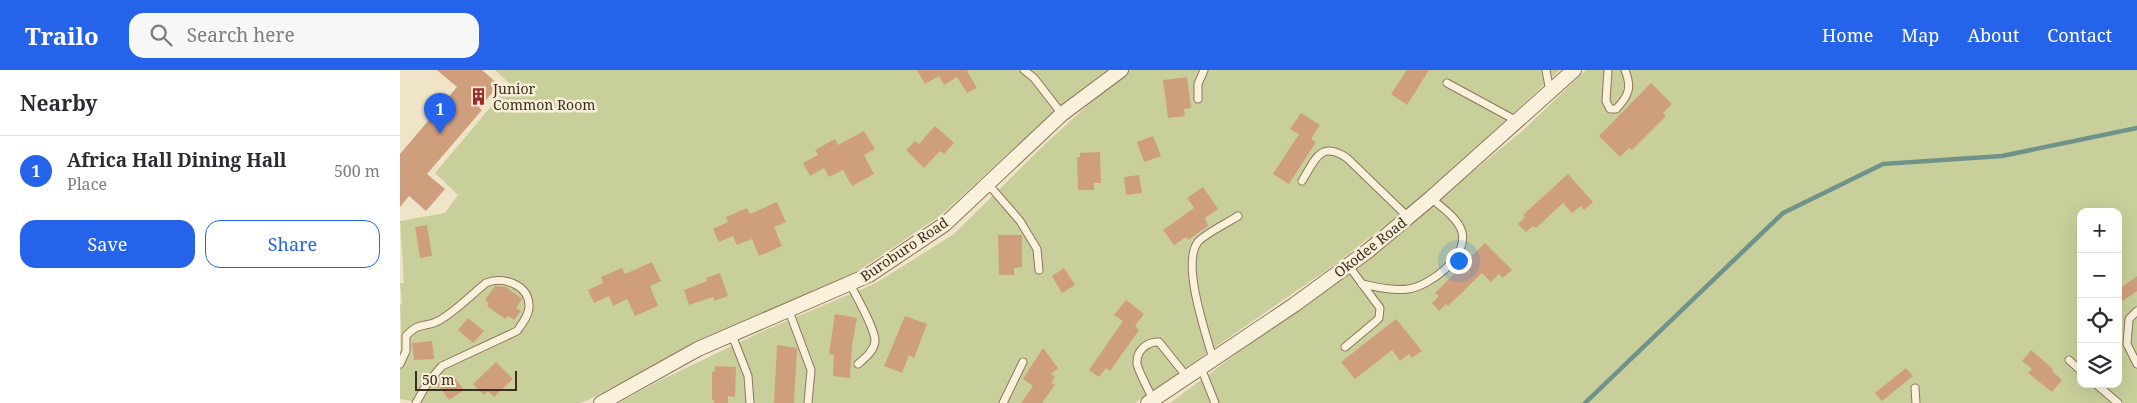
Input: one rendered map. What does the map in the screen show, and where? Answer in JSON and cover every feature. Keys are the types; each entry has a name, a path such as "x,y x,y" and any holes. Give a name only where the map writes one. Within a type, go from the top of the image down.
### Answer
{"street":[{"name":"Buroburo Road","path":"601,403 698,349 869,275 945,224 1062,114 1121,70"},
{"name":"Okodee Road","path":"1151,401 1294,305 1348,265 1431,198 1574,70"}],"lane":[{"path":"1024,70 1034,78 1062,114"},
{"path":"1198,98 1198,84 1204,70"},
{"path":"1546,70 1550,92"},
{"path":"1608,70 1606,101 1610,109 1616,109 1625,100 1630,90 1625,70"},
{"path":"1447,83 1518,121"},
{"path":"1302,181 1316,156 1325,150 1336,151 1348,158 1408,217"},
{"path":"988,184 1020,221 1037,248 1039,270"},
{"path":"1362,284 1390,290 1409,289 1431,280 1449,266 1457,256 1462,244 1462,232 1458,224 1431,198"},
{"path":"1214,359 1199,311 1191,260 1198,241 1238,216"},
{"path":"1345,347 1379,318 1380,308 1348,265"},
{"path":"400,364 406,351 406,336 414,327 429,325 440,320 486,283 494,279 504,279 525,293 529,306 525,320 517,331 442,366 428,382 416,403"},
{"path":"850,284 868,320 875,341 870,353 858,364"},
{"path":"788,311 811,370 808,403"},
{"path":"2137,311 2129,319 2127,344 2137,364"},
{"path":"732,335 748,376 750,403"},
{"path":"1151,401 1137,364 1138,354 1143,347 1152,342 1159,342 1187,378"},
{"path":"2069,360 2077,367"},
{"path":"1003,403 1023,362"},
{"path":"1201,368 1215,403"},
{"path":"1915,388 1916,403"},
{"path":"2101,388 2118,403"}],"green space":[{"path":"495,70 1108,70 1059,107 940,216 861,269 825,288 687,348 588,400 580,403 423,403 400,399 400,355 402,354 400,304 402,304 400,283 404,283 400,221 445,213 458,195 435,173 510,84"},
{"path":"1131,70 1560,70 1429,191 1338,262 1135,403 618,403 761,332 876,283 954,234 1044,145 1120,76"},
{"path":"1586,70 2137,70 2137,403 1170,403 1392,238 1521,132"}],"building":[{"path":"437,70 482,70 499,85 479,108 482,110 427,174 445,189 426,211 409,196 400,207 400,154 457,87"},
{"path":"917,70 970,70 967,71 977,88 967,93 957,77 944,85 939,76 925,84"},
{"path":"1407,70 1429,70 1407,105 1391,94"},
{"path":"1187,77 1191,108 1184,109 1185,116 1168,118 1163,80"},
{"path":"1651,83 1672,104 1663,113 1666,116 1632,150 1629,148 1620,157 1599,136"},
{"path":"1301,113 1320,125 1311,139 1316,142 1289,184 1273,174 1299,134 1290,129"},
{"path":"935,126 954,143 944,154 940,151 924,168 906,150 915,141 919,144"},
{"path":"864,131 875,149 864,155 874,174 852,186 843,170 829,177 824,168 810,176 803,163 818,155 815,150 835,139 838,145"},
{"path":"1153,136 1161,156 1144,162 1137,142"},
{"path":"1100,152 1101,183 1094,183 1094,190 1078,190 1077,157 1080,157 1080,153"},
{"path":"1568,174 1593,202 1584,210 1581,206 1572,213 1563,203 1536,228 1533,226 1526,232 1518,224 1525,217 1523,215"},
{"path":"1139,175 1142,193 1126,195 1124,177"},
{"path":"1203,187 1218,209 1205,218 1208,226 1188,240 1186,237 1174,245 1163,230 1194,208 1187,198"},
{"path":"777,202 786,222 774,227 782,246 759,256 752,239 737,245 733,236 719,242 713,229 728,222 726,217 747,208 750,214"},
{"path":"427,225 432,256 420,258 415,227"},
{"path":"998,235 1022,235 1022,267 1014,268 1014,275 999,275"},
{"path":"1485,243 1512,270 1503,278 1499,274 1491,282 1482,273 1448,306 1446,304 1439,311 1432,303 1439,296 1435,293"},
{"path":"652,262 661,281 650,286 658,306 635,316 627,299 613,306 609,296 594,303 588,290 603,283 601,277 622,268 625,274"},
{"path":"1064,268 1075,285 1062,293 1052,276"},
{"path":"720,273 728,296 714,301 713,297 689,305 684,290 707,281 706,278"},
{"path":"2137,276 2137,291 2122,301 2122,287"},
{"path":"495,286 506,287 522,299 516,308 521,311 514,320 508,316 505,319 487,306 489,303 485,300"},
{"path":"1126,300 1144,314 1135,326 1139,330 1110,371 1106,368 1099,377 1089,370 1123,321 1114,315"},
{"path":"835,314 857,318 852,346 850,378 833,376 834,355 829,354"},
{"path":"905,316 927,324 914,358 909,355 902,373 884,366"},
{"path":"468,318 484,331 473,343 458,330"},
{"path":"1396,319 1422,351 1412,358 1409,354 1400,361 1392,350 1355,379 1341,362"},
{"path":"432,341 434,359 414,360 412,343"},
{"path":"777,345 797,348 794,403 774,403"},
{"path":"1043,348 1058,368 1051,374 1055,377 1051,383 1055,385 1042,403 1021,403 1033,386 1023,379"},
{"path":"2031,350 2053,369 2052,371 2062,380 2052,392 2028,373 2032,369 2022,361"},
{"path":"496,362 513,379 494,397 488,391 484,395 473,384"},
{"path":"715,366 736,367 735,397 728,396 728,403 714,403 714,400 712,400 712,372 715,371"},
{"path":"1906,368 1913,376 1882,401 1875,393"},
{"path":"452,374 464,390 449,400 437,384"}],"waterway":[{"path":"1585,403 1783,213 1883,164 2002,156 2137,128"}],"place":[{"name":"Junior Common Room","path":"479,96"},
{"name":"Africa Hall Dining Hall","path":"440,134"}]}
